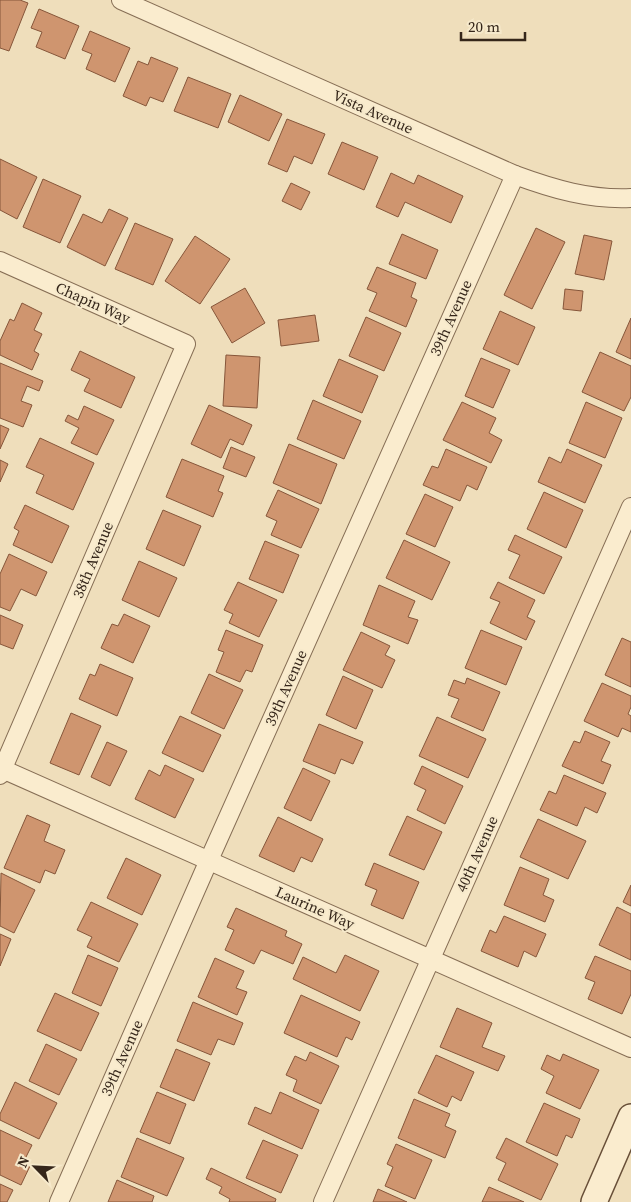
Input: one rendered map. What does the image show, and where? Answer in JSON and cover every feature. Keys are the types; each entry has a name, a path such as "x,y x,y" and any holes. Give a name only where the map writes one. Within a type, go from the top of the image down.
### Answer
{"street":[{"name":"Vista Avenue","path":"121,0 515,175 554,189 578,195 603,198 631,198"},
{"name":"39th Avenue","path":"59,1202 515,175"},
{"name":"Chapin Way","path":"0,261 186,344"},
{"name":"38th Avenue","path":"1,771 186,344"},
{"name":"40th Avenue","path":"323,1202 631,507"},
{"name":"Laurine Way","path":"1,771 210,860 430,960 631,1048"},
{"path":"594,1202 631,1117"}],"building":[{"path":"0,0 20,0 28,3 9,51 0,48"},
{"path":"39,9 79,26 65,59 36,47 42,32 31,28"},
{"path":"90,31 130,48 115,82 86,69 92,54 82,50"},
{"path":"151,57 178,68 163,102 150,97 146,106 123,96 138,61 148,65"},
{"path":"188,77 231,94 218,128 174,111"},
{"path":"240,95 282,114 269,141 228,122"},
{"path":"287,119 325,134 312,164 294,156 287,172 268,164"},
{"path":"342,142 378,157 364,190 328,174"},
{"path":"0,159 37,177 17,219 0,210"},
{"path":"391,173 414,184 418,175 463,196 451,223 405,202 398,217 376,207"},
{"path":"43,179 81,196 60,243 23,227"},
{"path":"291,183 310,192 301,210 282,201"},
{"path":"109,209 128,218 105,266 67,247 83,214 102,223"},
{"path":"135,223 173,239 153,285 115,269"},
{"path":"536,228 565,242 532,309 504,295"},
{"path":"402,234 438,250 426,279 389,264"},
{"path":"584,235 612,241 604,280 575,274"},
{"path":"195,236 230,259 200,304 165,281"},
{"path":"377,267 416,283 411,297 417,300 406,327 369,311 377,293 367,289"},
{"path":"245,288 265,323 232,343 211,307"},
{"path":"565,289 583,291 581,311 563,309"},
{"path":"22,303 42,313 34,330 42,334 34,351 39,354 32,370 0,355 0,341 10,319 14,321"},
{"path":"500,311 535,327 518,365 483,349"},
{"path":"315,315 319,341 281,346 278,320"},
{"path":"366,317 401,333 384,371 349,356"},
{"path":"631,318 631,359 616,352"},
{"path":"80,351 135,377 121,408 84,391 90,379 71,370"},
{"path":"600,352 631,366 631,397 624,411 582,392"},
{"path":"226,355 260,357 257,408 223,406"},
{"path":"481,358 510,370 493,408 465,396"},
{"path":"339,359 378,376 362,413 323,396"},
{"path":"0,363 43,381 39,391 27,386 21,401 32,405 23,427 0,418"},
{"path":"313,400 361,421 344,459 297,439"},
{"path":"462,402 496,418 489,433 502,440 491,463 443,440"},
{"path":"586,402 622,418 605,458 569,443"},
{"path":"209,405 252,425 243,445 230,439 221,458 191,444"},
{"path":"84,406 114,420 97,455 71,443 79,428 65,421 68,415 78,420"},
{"path":"0,425 9,429 0,449"},
{"path":"40,438 94,463 73,510 36,493 44,475 26,467"},
{"path":"289,444 337,464 321,504 273,483"},
{"path":"231,447 255,457 246,477 223,468"},
{"path":"446,449 487,467 477,490 467,485 460,501 423,485 432,466 438,468"},
{"path":"567,449 602,465 585,503 538,482 549,457 561,463"},
{"path":"182,459 224,476 218,491 223,493 213,517 166,497"},
{"path":"0,460 8,464 0,482"},
{"path":"278,490 319,509 301,548 271,535 277,521 266,516"},
{"path":"544,492 583,510 566,548 527,529"},
{"path":"425,494 453,507 435,547 406,534"},
{"path":"25,505 69,526 52,563 13,545 19,531 14,528"},
{"path":"163,510 201,526 184,566 146,549"},
{"path":"515,535 562,557 544,594 509,578 520,555 508,550"},
{"path":"404,540 450,562 432,600 386,578"},
{"path":"265,541 299,555 283,593 249,579"},
{"path":"9,554 47,572 36,596 21,589 10,611 0,607 0,574"},
{"path":"139,561 177,578 159,617 122,600"},
{"path":"238,582 277,600 259,637 229,623 233,614 224,610"},
{"path":"498,582 535,600 527,617 535,621 526,640 490,623 500,602 490,598"},
{"path":"379,585 415,601 408,617 418,620 408,644 363,625"},
{"path":"124,614 150,626 133,663 101,648 112,624 118,626"},
{"path":"0,615 23,625 13,649 0,644"},
{"path":"226,630 263,645 252,672 246,670 240,682 216,672 224,652 218,650"},
{"path":"481,630 522,647 506,685 465,668"},
{"path":"361,632 390,646 385,655 395,660 382,688 343,670"},
{"path":"622,638 631,642 631,687 605,675"},
{"path":"100,664 133,678 117,716 79,699 90,674 95,676"},
{"path":"209,674 243,690 224,729 191,713"},
{"path":"343,676 373,690 356,729 326,715"},
{"path":"467,678 500,692 483,731 451,717 459,699 448,695 454,680 465,684"},
{"path":"602,683 631,696 631,707 628,714 631,716 631,732 622,728 618,737 584,721"},
{"path":"71,713 101,726 79,775 50,763"},
{"path":"180,716 221,735 203,772 162,753"},
{"path":"437,717 486,739 468,778 419,756"},
{"path":"319,724 363,742 353,764 341,759 335,774 303,761"},
{"path":"585,731 610,742 601,761 611,765 603,784 562,766 574,741 580,743"},
{"path":"107,742 127,751 110,786 91,777"},
{"path":"165,765 194,779 175,818 135,799 149,770 160,776"},
{"path":"422,766 463,786 445,824 417,810 426,790 414,784"},
{"path":"303,768 330,781 311,821 284,808"},
{"path":"564,775 606,793 597,813 585,807 577,826 540,810 549,791 556,794"},
{"path":"27,815 50,825 44,841 65,850 55,874 45,870 40,883 4,868"},
{"path":"407,816 442,832 424,870 389,855"},
{"path":"278,817 323,839 312,862 301,857 294,872 259,856"},
{"path":"538,819 586,841 568,879 520,857"},
{"path":"126,858 161,875 142,915 107,898"},
{"path":"374,863 419,882 403,919 371,905 377,890 365,885"},
{"path":"520,867 549,879 543,895 554,900 545,922 504,905"},
{"path":"1,873 35,890 14,933 0,926"},
{"path":"631,885 631,906 623,902"},
{"path":"91,902 138,924 119,962 87,947 92,937 77,930"},
{"path":"617,907 631,914 631,960 599,945"},
{"path":"236,908 287,931 285,936 302,944 293,964 261,950 254,964 225,950 234,930 227,927"},
{"path":"504,916 546,934 536,957 524,951 518,967 481,951 490,930 496,933"},
{"path":"0,934 11,939 0,966"},
{"path":"88,955 118,968 101,1006 72,993"},
{"path":"345,955 379,971 360,1011 293,979 303,957 336,973"},
{"path":"595,956 631,971 631,994 622,1014 588,999 595,982 585,978"},
{"path":"215,958 244,971 236,988 247,992 237,1015 198,997"},
{"path":"55,993 99,1013 81,1051 37,1031"},
{"path":"301,995 360,1022 352,1040 346,1037 337,1057 284,1033"},
{"path":"193,1002 243,1023 234,1045 218,1039 211,1055 177,1041"},
{"path":"457,1008 492,1023 482,1047 505,1056 498,1071 440,1047"},
{"path":"46,1044 77,1059 59,1095 29,1081"},
{"path":"176,1049 210,1063 194,1101 160,1087"},
{"path":"310,1052 339,1066 321,1104 293,1091 297,1080 286,1075 295,1056 306,1061"},
{"path":"563,1054 599,1070 580,1109 546,1093 554,1076 541,1069 547,1055 560,1061"},
{"path":"436,1055 474,1072 461,1101 452,1096 447,1107 418,1093"},
{"path":"15,1082 57,1103 39,1139 0,1120 0,1114"},
{"path":"157,1092 186,1104 170,1144 140,1132"},
{"path":"280,1092 319,1110 302,1149 248,1124 255,1107 271,1114"},
{"path":"414,1099 450,1114 445,1126 456,1131 445,1158 398,1138"},
{"path":"544,1103 580,1119 572,1138 566,1135 557,1156 526,1142"},
{"path":"0,1130 32,1145 23,1163 30,1166 21,1185 0,1175"},
{"path":"137,1138 184,1158 167,1196 121,1177"},
{"path":"506,1138 558,1164 541,1200 498,1180 506,1163 496,1158"},
{"path":"263,1140 298,1155 281,1193 246,1178"},
{"path":"396,1144 432,1160 415,1199 385,1186 393,1167 387,1164"},
{"path":"211,1168 276,1199 275,1202 229,1202 230,1199 219,1193 222,1187 206,1179"},
{"path":"117,1180 154,1196 152,1202 108,1202"},
{"path":"0,1184 13,1190 7,1202 0,1202"},
{"path":"489,1187 524,1202 482,1202"},
{"path":"378,1189 407,1202 373,1202"}]}
